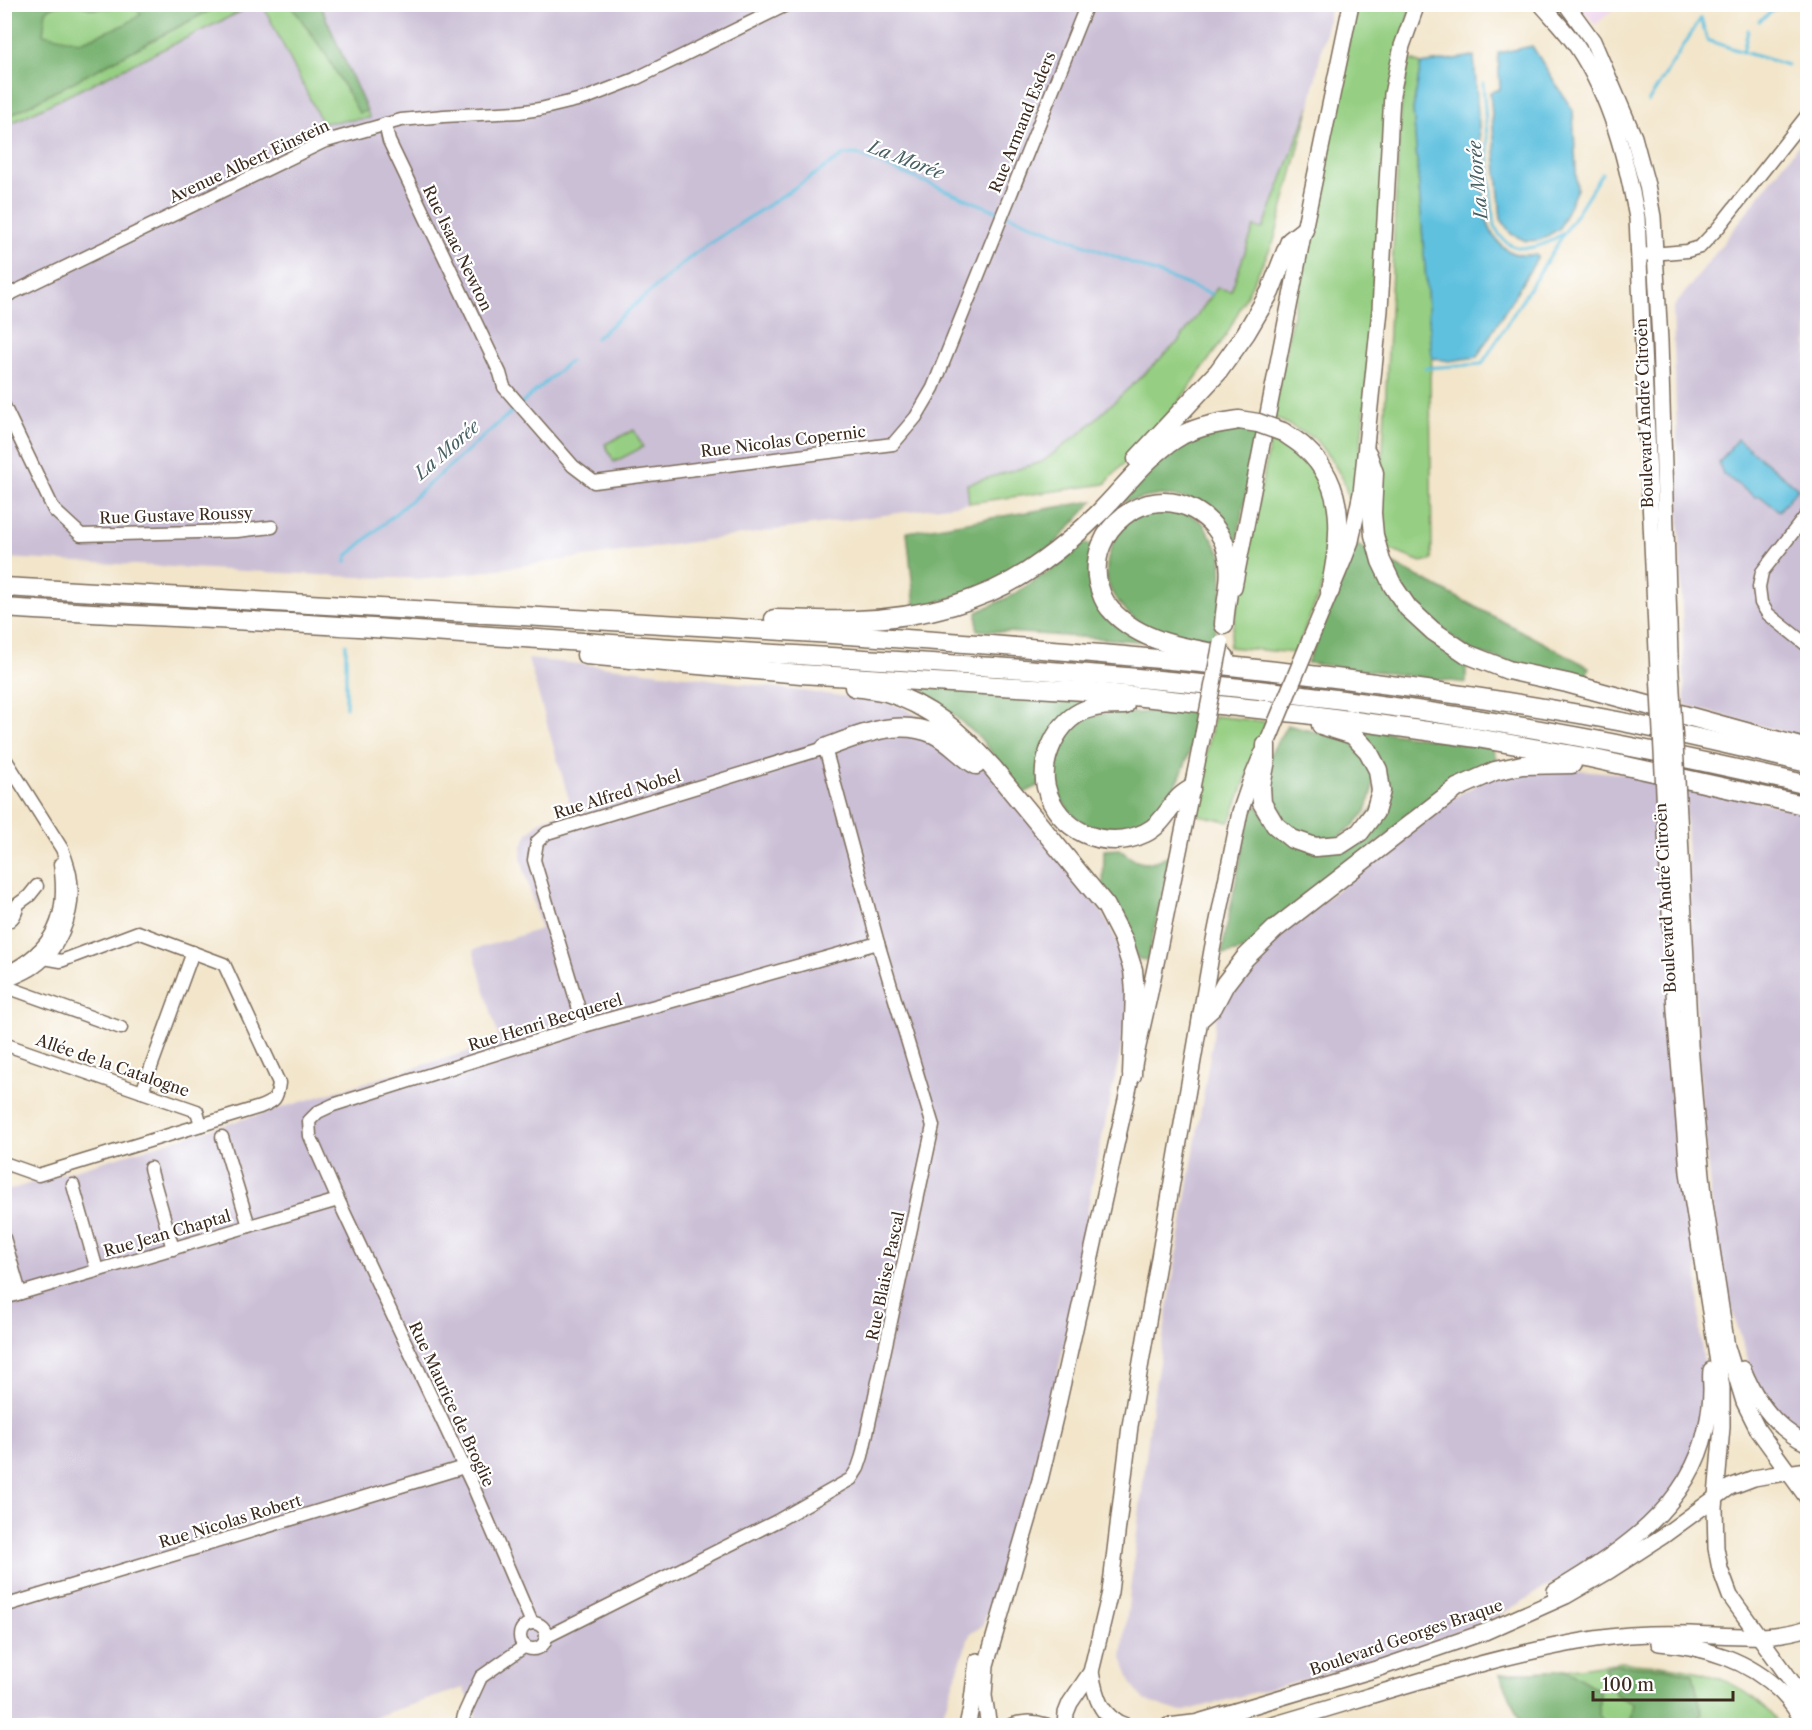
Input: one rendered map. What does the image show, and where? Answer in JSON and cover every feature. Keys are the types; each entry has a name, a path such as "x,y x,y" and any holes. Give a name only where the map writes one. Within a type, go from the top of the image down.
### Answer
{"highway":[{"path":"1100,512 1104,497 1218,372 1246,333 1270,292 1290,241 1304,230"},
{"path":"621,621 637,612 855,621 896,618 946,608 995,591 1039,564 1100,512 1150,459 1181,436 1208,424 1239,420 1258,423 1283,432 1305,447 1323,468 1335,492 1339,537 1330,591"},
{"path":"1366,453 1374,473 1372,513 1374,535 1382,561 1393,586 1408,608 1433,632 1467,654 1508,670 1578,686 1808,749"},
{"path":"1224,625 1230,573 1229,561 1227,550 1218,531 1206,518 1186,506 1154,502 1134,509 1115,523 1101,544 1096,571 1104,601 1112,611 1136,630 1153,638 1221,654 1235,667"},
{"path":"4,587 621,621 1008,646 1235,667 1411,688 1584,715 1693,736 1808,763"},
{"path":"4,608 374,628 1002,667 1246,689 1387,706 1568,735 1705,761 1808,785"},
{"path":"528,639 550,652 801,674 1085,691 1392,725 1590,758 1808,806"},
{"path":"801,674 822,684 886,692 914,703 946,721 992,767 1106,906 1123,939 1132,970 1135,992 1132,1075"},
{"path":"1146,698 1136,705 1104,705 1083,711 1066,724 1052,742 1045,765 1046,787 1054,806 1071,826 1091,837 1113,841 1130,839 1148,832 1166,817 1178,799 1191,789"},
{"path":"1267,742 1261,786 1262,803 1275,825 1293,839 1315,847 1340,845 1360,832 1375,812 1378,802 1381,791 1378,770 1368,751 1353,735 1316,724 1305,714"},
{"path":"825,748 872,730 903,728 934,734 950,743 974,764 992,767"},
{"path":"1202,1017 1213,1007 1225,984 1245,958 1275,929 1456,788 1495,771 1521,765 1550,763 1579,765 1590,758"}],"main road":[{"path":"989,1725 984,1696 986,1665 1040,1480 1152,985 1351,4"},
{"path":"1065,1725 1070,1703 1091,1672 1110,1592 1130,1426 1212,950 1240,812 1251,780 1351,541 1361,493 1380,310 1392,94 1402,46 1417,4"},
{"name":"Boulevard André Citroën","path":"1541,4 1577,47 1604,97 1628,168 1637,218 1673,833 1675,1011 1687,1160 1701,1263 1722,1351 1748,1411 1758,1430 1808,1499"},
{"name":"Boulevard André Citroën","path":"1566,4 1593,41 1634,137 1647,185 1654,227 1658,305 1663,653"},
{"path":"1457,1642 1472,1629 1544,1597 1585,1573 1637,1535 1662,1513 1687,1479 1700,1454 1710,1408 1710,1372 1722,1351 1739,1361 1750,1387 1763,1408 1780,1426 1798,1440 1808,1444"},
{"name":"Boulevard André Citroën","path":"1722,1351 1722,1427 1715,1521 1716,1548 1720,1569 1730,1596 1746,1621 1760,1637"},
{"path":"1789,1472 1808,1470"},
{"name":"Boulevard Georges Braque","path":"1168,1725 1189,1724 1383,1667 1457,1642 1517,1618 1566,1596 1609,1571 1663,1536 1730,1487 1754,1478 1789,1472"},
{"path":"1715,1521 1741,1483"},
{"path":"967,1725 978,1659 992,1612 1013,1569"},
{"path":"1278,1724 1472,1666 1596,1639 1657,1634 1760,1637 1777,1636 1808,1628"},
{"path":"1627,1635 1646,1643 1676,1644 1702,1649 1729,1658 1764,1678 1781,1692 1806,1725"},
{"path":"1760,1637 1808,1704"},
{"path":"1091,1672 1098,1702 1105,1713 1119,1724 1126,1725"},
{"path":"1012,1725 1037,1723 1047,1725"}],"street":[{"name":"Avenue Albert Einstein","path":"4,297 323,142 385,124 417,118 519,112 586,98 635,79 788,4"},
{"name":"Rue Armand Esders","path":"987,252 1087,4"},
{"path":"1640,255 1687,251 1700,247 1718,228 1808,114"},
{"name":"Rue Isaac Newton","path":"385,124 389,141 500,372 504,387"},
{"name":"Rue Nicolas Copernic","path":"504,387 573,466 594,482 893,444 916,417 933,388 987,252"},
{"name":"Rue Gustave Roussy","path":"4,406 54,510 81,535 237,531 272,527"},
{"path":"1808,513 1762,572 1759,587 1761,603 1768,614 1808,646"},
{"name":"Rue Blaise Pascal","path":"546,1637 777,1521 851,1479 858,1468 886,1352 933,1126 878,943 825,748"},
{"name":"Rue Alfred Nobel","path":"584,1026 534,860 537,842 547,833 825,748"},
{"path":"4,757 57,840 63,901 56,926 31,970 4,984"},
{"path":"4,923 10,921 16,914 18,904 37,886"},
{"path":"4,974 41,955 61,961 138,932 224,964 279,1083 278,1094 273,1102 260,1107 38,1174 4,1163"},
{"name":"Rue Henri Becquerel","path":"338,1200 310,1136 309,1121 318,1112 333,1105 584,1026 878,943"},
{"path":"142,1092 193,952"},
{"path":"4,984 121,1028"},
{"name":"Allée de la Catalogne","path":"4,1044 197,1111 201,1125"},
{"path":"222,1137 249,1226"},
{"path":"150,1168 173,1249"},
{"path":"73,1185 97,1270"},
{"name":"Rue Jean Chaptal","path":"4,1298 338,1200"},
{"name":"Rue Maurice de Broglie","path":"338,1200 464,1467 532,1623"},
{"path":"4,1238 20,1293"},
{"name":"Rue Nicolas Robert","path":"4,1606 464,1467"},
{"path":"532,1623 542,1627 546,1637 543,1644 537,1649 532,1649 522,1643 520,1635 524,1627 532,1623"},
{"path":"461,1725 481,1677 525,1646"}],"shaded area":[{"path":"254,5 263,5 323,123 370,118 320,5 1331,5 1310,105 1274,241 1227,334 1176,406 1105,484 428,579 5,558 4,126"},
{"path":"1580,5 1619,5 1595,25"},
{"path":"1807,134 1807,738 1685,705 1673,308"},
{"path":"528,659 630,669 880,701 904,708 973,753 1101,910 1117,941 1125,972 1128,1004 1120,1054 1092,1184 1072,1310 1033,1481 1014,1544 982,1626 970,1634 939,1725 473,1725 476,1713 463,1688 350,1725 5,1726 5,1191 500,1042 473,950 541,929 521,858 522,846 528,833 541,821 572,810"},
{"path":"1545,767 1649,776 1657,779 1698,1277 1700,1336 1706,1376 1703,1419 1686,1470 1662,1506 1637,1529 1498,1616 1396,1655 1181,1712 1144,1700 1132,1684 1122,1658 1153,1398 1218,1007 1251,961 1280,935 1458,795 1489,778"},
{"path":"1684,784 1807,813 1807,1438 1789,1426 1769,1404 1755,1381 1717,1254 1701,1103"}],"green space":[{"path":"5,4 56,5 46,11 43,34 80,42 126,24 141,14 133,6 94,9 79,5 220,5 5,118"},
{"path":"5,5 254,5 5,126"},
{"path":"263,5 320,5 370,118 322,123"},
{"path":"291,5 320,5 367,111 359,113 326,55"},
{"path":"1356,5 1410,5 1377,251 1366,396 1354,505 1350,504 1343,479 1315,439 1272,416"},
{"path":"1409,59 1421,64 1413,109 1432,358 1430,377 1432,560 1421,562 1388,549 1381,527 1380,508 1398,154 1402,98"},
{"path":"1310,105 1274,241 1227,334 1176,406 1105,484 969,503 967,484 1042,462 1083,431 1178,342 1217,288 1231,291 1254,227 1263,229"},
{"path":"1239,427 1259,431 1234,555 1213,514 1190,499 1161,495 1120,502 1159,463 1182,445 1211,432"},
{"path":"634,430 643,447 614,462 605,444"},
{"path":"1271,438 1297,452 1320,472 1332,500 1328,572 1295,653 1229,647"},
{"path":"1093,501 1054,545 994,583 943,601 915,607 907,532"},
{"path":"1163,509 1186,512 1203,523 1221,554 1222,589 1213,644 1175,638 1146,626 1125,610 1109,587 1108,558 1118,533 1133,519 1145,513"},
{"path":"1082,543 1095,546 1090,580 1092,596 1097,606 1104,615 1121,628 1152,642 977,630 977,612 1011,596 1054,568"},
{"path":"1357,545 1371,552 1403,613 1431,641 1466,664 1466,683 1307,663"},
{"path":"1394,564 1589,667 1585,680 1470,651 1414,606 1394,575"},
{"path":"925,687 1080,698 1080,705 1038,786 1024,793 980,738 950,712 923,698"},
{"path":"1179,707 1198,709 1194,737 1179,778 1155,814 1145,823 1121,832 1105,831 1077,818 1058,793 1054,779 1055,763 1061,748 1076,726 1100,714 1138,713"},
{"path":"1214,716 1267,722 1230,822 1194,814"},
{"path":"1287,725 1351,741 1373,773 1372,793 1366,811 1353,826 1337,838 1319,838 1298,834 1283,820 1270,802 1267,760"},
{"path":"1358,728 1492,748 1497,760 1483,765 1450,784 1244,950 1221,955 1251,806 1257,805 1273,831 1343,849 1388,788"},
{"path":"1119,849 1143,863 1170,855 1148,960 1138,959 1103,892 1104,850"},
{"path":"1620,1662 1688,1669 1708,1674 1746,1693 1764,1707 1780,1725 1523,1725 1500,1674 1566,1670"},
{"path":"1613,1665 1666,1668 1693,1674 1702,1713 1697,1725 1631,1725 1634,1704 1616,1695 1604,1667"},
{"path":"1566,1670 1599,1690 1599,1716 1604,1725 1523,1725 1500,1674"}],"water":[{"path":"1532,46 1573,111 1577,189 1559,229 1540,240 1526,241 1511,234 1501,219 1490,92 1500,89 1498,53"},
{"path":"1474,56 1485,214 1491,231 1508,251 1525,255 1535,254 1538,257 1477,357 1449,361 1432,358 1413,109 1421,64"},
{"path":"1737,439 1798,488 1779,511 1760,496 1755,497 1723,474 1719,463"}],"waterway":[{"name":"La Morée","path":"1759,21 1782,4"},
{"name":"La Morée","path":"1648,102 1701,18 1707,40 1743,52 1748,30"},
{"name":"La Morée","path":"1743,52 1787,65"},
{"name":"La Morée","path":"1483,83 1493,219 1498,232 1512,246 1522,248 1542,244 1563,233"},
{"name":"La Morée","path":"596,338 694,254 844,155 856,154 999,212"},
{"name":"La Morée","path":"1425,368 1482,364 1602,173"},
{"name":"La Morée","path":"1006,214 1211,294"},
{"name":"La Morée","path":"522,403 570,361"},
{"name":"La Morée","path":"346,562 347,556 517,407"},
{"name":"La Morée","path":"346,644 346,707"}]}
